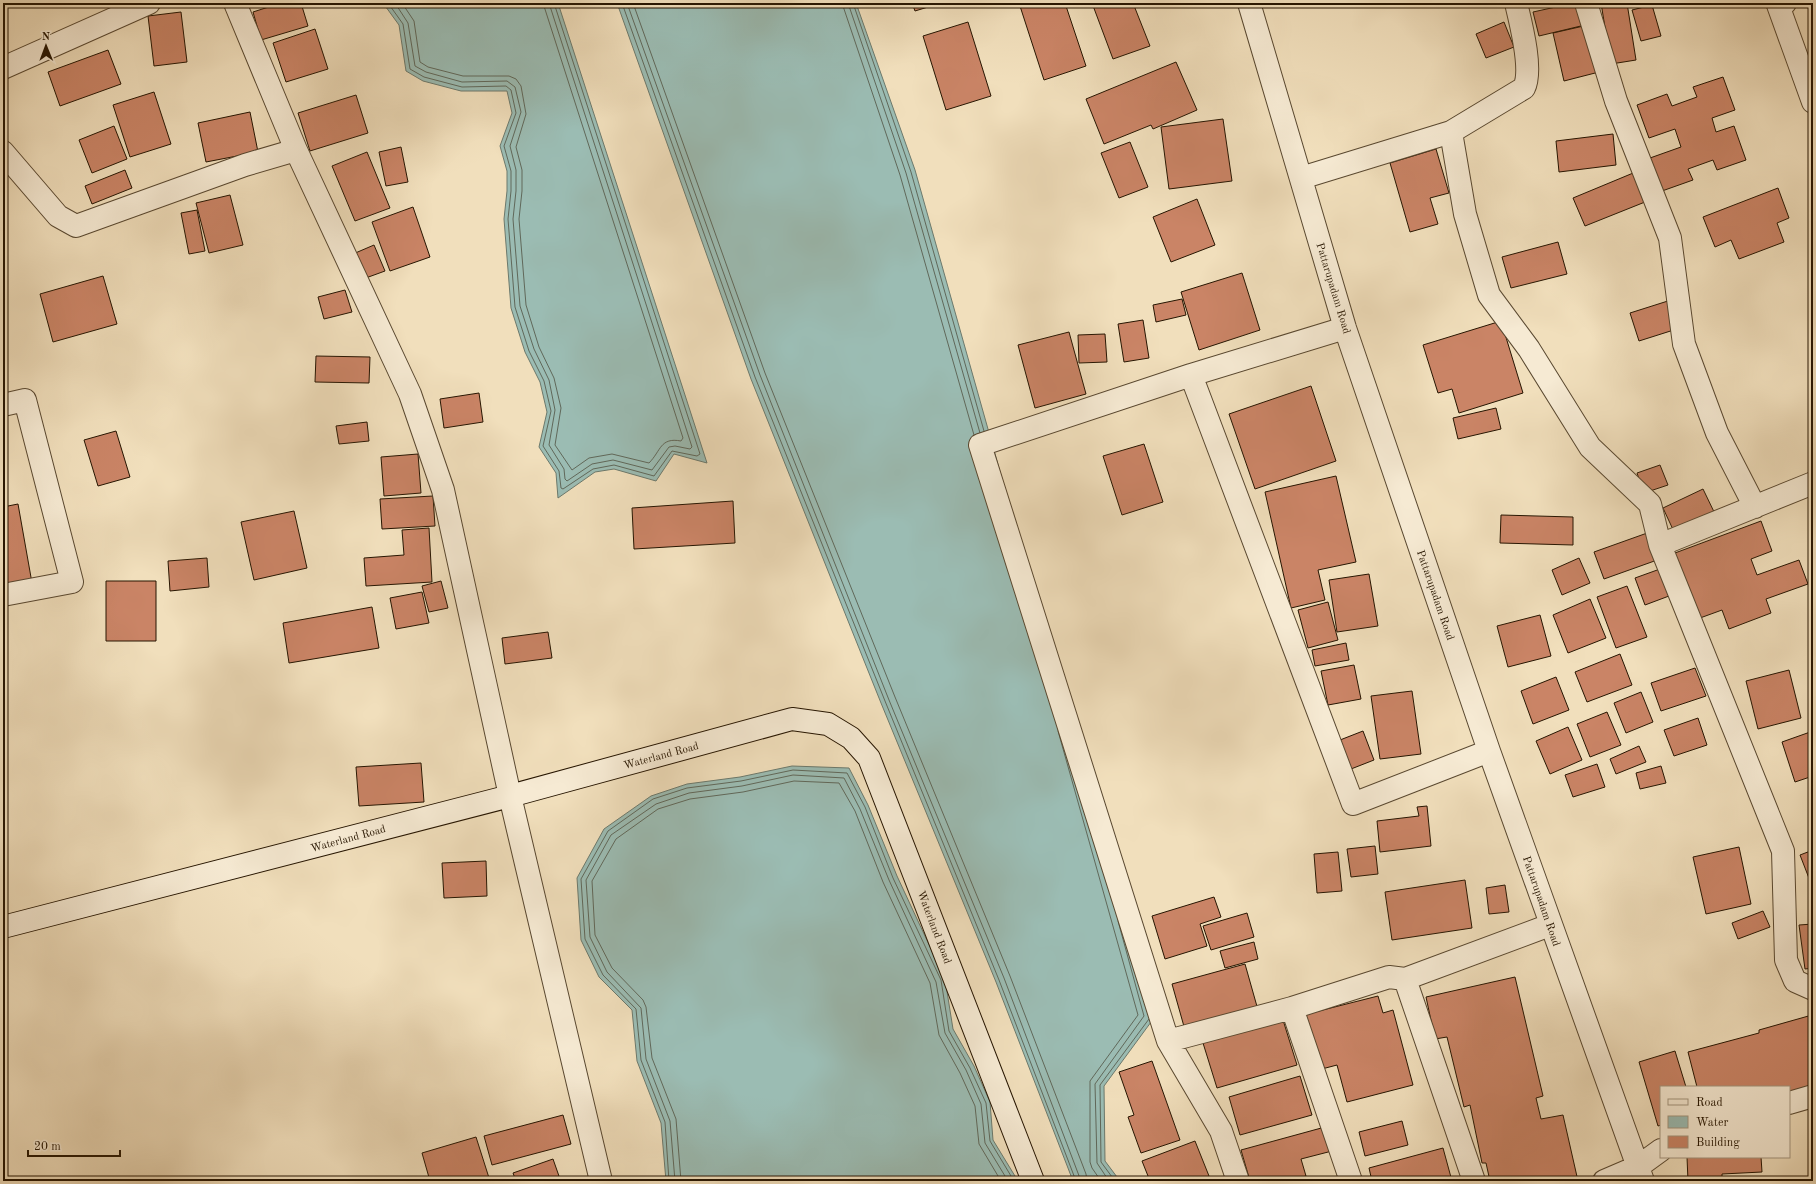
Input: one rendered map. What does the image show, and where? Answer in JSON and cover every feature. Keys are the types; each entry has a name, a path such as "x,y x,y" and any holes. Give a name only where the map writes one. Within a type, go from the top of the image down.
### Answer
{"street":[{"path":"3,68 149,3"},
{"path":"235,3 296,150 410,394 443,490 510,796 601,1181"},
{"name":"Pattarupadam Road","path":"1249,3 1346,328 1489,751 1550,925 1641,1174"},
{"path":"1301,178 1451,132 1524,88 1528,81 1524,35 1516,3"},
{"path":"1586,3 1616,101 1670,238 1684,344 1717,433 1755,507"},
{"path":"1785,3 1778,6 1813,102"},
{"path":"1451,132 1465,214 1489,295 1529,349 1590,447 1650,504 1660,545 1783,851 1786,960 1795,980 1813,989"},
{"path":"3,152 58,216 76,226 245,165 296,150"},
{"path":"1238,1181 1221,1131 1168,1041 980,445 1191,375 1346,328"},
{"path":"1191,375 1353,804 1489,751"},
{"path":"3,405 25,400 72,582 3,595"},
{"path":"1660,545 1813,483"},
{"name":"Waterland Road","path":"3,927 510,796 792,719 828,724 851,738 870,758 1033,1181"},
{"path":"1168,1041 1292,1008 1389,977 1405,979 1550,925"},
{"path":"1405,979 1474,1181"},
{"path":"1292,1008 1351,1181"},
{"path":"1790,1103 1813,1096"},
{"path":"1604,1181 1641,1174 1660,1151"}],"water":[{"path":"383,3 558,3 707,463 674,454 656,481 614,469 595,472 558,498 556,473 539,447 547,412 540,382 525,352 511,308 504,219 507,191 507,171 500,146 512,113 507,91 461,91 423,81 406,71 399,25"},
{"path":"617,3 856,3 915,170 1154,1018 1104,1086 1105,1161 1120,1181 1073,1181 996,982 881,703 751,379"},
{"path":"792,766 849,768 868,805 897,876 945,979 953,1029 974,1066 990,1102 993,1140 1018,1181 666,1181 661,1123 637,1061 632,1010 599,977 581,940 577,878 604,829 651,796 687,784 740,777"}],"building":[{"path":"246,3 261,3 248,8"},
{"path":"281,3 301,3 308,26 261,40 253,12"},
{"path":"912,3 941,3 915,11"},
{"path":"1019,3 1065,3 1086,66 1044,80"},
{"path":"1092,3 1133,3 1150,46 1113,59"},
{"path":"1580,3 1585,25 1539,36 1533,12"},
{"path":"1601,3 1627,3 1636,60 1611,64"},
{"path":"1652,5 1661,36 1641,41 1632,10"},
{"path":"181,12 187,62 154,66 148,16"},
{"path":"968,22 991,96 946,110 923,36"},
{"path":"1504,22 1514,47 1486,58 1476,34"},
{"path":"1588,25 1599,72 1564,81 1553,33"},
{"path":"315,29 328,69 286,82 273,43"},
{"path":"108,50 121,84 60,106 48,72"},
{"path":"1176,62 1197,110 1153,129 1151,125 1104,144 1086,99"},
{"path":"1723,77 1735,110 1712,118 1716,132 1734,126 1746,160 1717,170 1713,160 1688,169 1693,180 1662,191 1650,158 1681,147 1675,129 1649,138 1637,105 1667,94 1672,106 1697,97 1693,87"},
{"path":"154,92 171,144 130,157 113,105"},
{"path":"356,95 368,133 310,151 298,113"},
{"path":"250,112 258,152 206,162 198,123"},
{"path":"1223,119 1232,181 1169,189 1161,127"},
{"path":"114,126 127,159 92,173 79,140"},
{"path":"1613,134 1616,165 1559,172 1556,141"},
{"path":"1130,142 1148,187 1119,198 1101,153"},
{"path":"401,147 408,182 386,186 379,152"},
{"path":"1436,149 1449,193 1430,198 1438,224 1410,232 1390,163"},
{"path":"367,152 390,208 355,221 332,166"},
{"path":"125,170 132,188 92,204 85,186"},
{"path":"1638,171 1650,200 1585,226 1573,198"},
{"path":"1778,188 1789,218 1777,223 1784,242 1739,259 1731,240 1715,247 1703,217"},
{"path":"230,195 243,245 209,253 196,203"},
{"path":"1197,199 1215,245 1171,262 1153,217"},
{"path":"413,207 430,257 390,271 372,222"},
{"path":"197,210 205,251 189,254 181,213"},
{"path":"1558,242 1567,274 1511,288 1502,257"},
{"path":"374,245 385,271 363,279 353,254"},
{"path":"1242,273 1260,330 1199,350 1181,292"},
{"path":"103,276 117,324 53,342 40,294"},
{"path":"345,290 352,312 324,319 318,297"},
{"path":"1182,299 1186,315 1156,322 1153,305"},
{"path":"1671,300 1680,328 1639,341 1630,313"},
{"path":"1143,320 1149,358 1124,362 1118,324"},
{"path":"1501,321 1523,393 1459,413 1452,389 1438,393 1423,345"},
{"path":"1069,332 1086,394 1035,408 1018,345"},
{"path":"1105,334 1107,362 1079,363 1078,335"},
{"path":"316,356 370,357 369,383 315,382"},
{"path":"1311,386 1336,461 1255,489 1229,414"},
{"path":"479,393 483,422 444,428 440,399"},
{"path":"1496,408 1501,429 1458,439 1453,418"},
{"path":"367,422 369,441 339,444 336,426"},
{"path":"116,431 130,477 98,486 84,440"},
{"path":"1144,444 1163,502 1122,515 1103,456"},
{"path":"418,454 421,493 384,496 381,457"},
{"path":"1660,465 1668,485 1644,493 1637,473"},
{"path":"1336,476 1356,562 1318,570 1325,600 1291,608 1265,492"},
{"path":"1703,489 1717,518 1676,536 1663,508"},
{"path":"433,496 435,526 382,529 380,499"},
{"path":"733,501 735,543 634,549 632,508"},
{"path":"18,504 32,583 3,588 3,507"},
{"path":"294,511 307,568 254,580 241,522"},
{"path":"1501,515 1573,517 1573,545 1500,543"},
{"path":"1761,521 1772,551 1751,559 1757,575 1799,560 1808,584 1766,599 1771,613 1729,629 1722,610 1700,618 1675,553"},
{"path":"429,528 432,582 366,586 364,558 404,555 402,530"},
{"path":"1650,532 1660,559 1604,579 1594,552"},
{"path":"207,558 209,587 170,591 168,561"},
{"path":"1579,558 1590,583 1562,595 1552,570"},
{"path":"1660,569 1669,596 1645,605 1635,578"},
{"path":"1369,574 1378,626 1337,632 1329,580"},
{"path":"106,581 156,581 156,641 106,641"},
{"path":"441,581 448,608 429,612 422,586"},
{"path":"1627,586 1647,637 1616,648 1597,597"},
{"path":"422,592 429,623 396,629 390,598"},
{"path":"1590,599 1606,638 1568,653 1553,615"},
{"path":"1328,602 1338,640 1308,648 1298,610"},
{"path":"372,607 379,648 289,663 283,623"},
{"path":"1540,615 1551,656 1508,667 1497,626"},
{"path":"548,632 552,658 505,664 502,638"},
{"path":"1346,643 1349,660 1315,666 1312,650"},
{"path":"1620,654 1632,685 1587,702 1575,672"},
{"path":"1354,665 1361,699 1328,705 1321,671"},
{"path":"1695,668 1706,696 1661,711 1651,683"},
{"path":"1789,670 1801,718 1758,729 1746,681"},
{"path":"1556,677 1569,710 1533,724 1521,691"},
{"path":"1412,691 1421,754 1380,759 1371,696"},
{"path":"1641,692 1653,722 1626,733 1614,703"},
{"path":"1607,712 1621,745 1590,757 1577,724"},
{"path":"1698,718 1707,745 1674,756 1664,730"},
{"path":"1568,727 1582,760 1550,774 1536,741"},
{"path":"1363,731 1374,760 1351,769 1340,740"},
{"path":"1813,731 1813,776 1795,782 1782,742"},
{"path":"1639,746 1646,762 1616,774 1610,759"},
{"path":"421,763 424,802 359,806 356,767"},
{"path":"1597,764 1605,787 1573,797 1565,775"},
{"path":"1661,766 1666,783 1640,789 1636,773"},
{"path":"1427,806 1431,846 1380,852 1377,821 1419,816 1417,807"},
{"path":"1375,846 1378,874 1351,877 1347,849"},
{"path":"1739,847 1751,904 1706,914 1693,857"},
{"path":"1813,850 1813,886 1812,886 1800,855"},
{"path":"1338,852 1342,891 1317,893 1314,854"},
{"path":"486,861 487,896 444,898 442,863"},
{"path":"1465,880 1472,928 1392,940 1385,892"},
{"path":"1505,885 1509,912 1489,914 1486,888"},
{"path":"1214,897 1221,917 1200,924 1207,946 1165,959 1152,916"},
{"path":"1763,911 1770,927 1738,939 1732,923"},
{"path":"1247,913 1254,937 1211,950 1203,926"},
{"path":"1813,924 1813,968 1805,969 1799,925"},
{"path":"1254,942 1258,959 1225,968 1220,951"},
{"path":"1245,964 1258,1010 1185,1030 1172,984"},
{"path":"1515,977 1543,1096 1536,1098 1541,1119 1563,1115 1578,1181 1490,1181 1486,1163 1482,1163 1470,1105 1464,1107 1447,1037 1435,1039 1426,997"},
{"path":"1378,996 1383,1013 1393,1010 1413,1085 1347,1102 1337,1065 1318,1070 1303,1015"},
{"path":"1812,1015 1813,1085 1790,1092 1790,1086 1697,1086 1688,1052 1759,1033 1759,1030"},
{"path":"1283,1020 1297,1065 1217,1088 1203,1043"},
{"path":"1675,1051 1686,1086 1660,1086 1660,1125 1658,1126 1639,1062"},
{"path":"1152,1061 1180,1140 1141,1153 1128,1117 1134,1115 1119,1072"},
{"path":"1300,1076 1312,1115 1240,1135 1229,1097"},
{"path":"563,1115 571,1144 492,1165 484,1136"},
{"path":"1402,1121 1408,1145 1365,1156 1359,1132"},
{"path":"1325,1127 1332,1151 1301,1159 1306,1176 1287,1181 1250,1181 1241,1150"},
{"path":"476,1137 490,1181 430,1181 422,1153"},
{"path":"1195,1141 1211,1181 1150,1181 1142,1161"},
{"path":"1443,1148 1452,1181 1372,1181 1369,1168"},
{"path":"1687,1158 1761,1158 1762,1172 1722,1174 1722,1181 1688,1181"},
{"path":"553,1159 560,1179 555,1181 516,1181 513,1173"}]}
